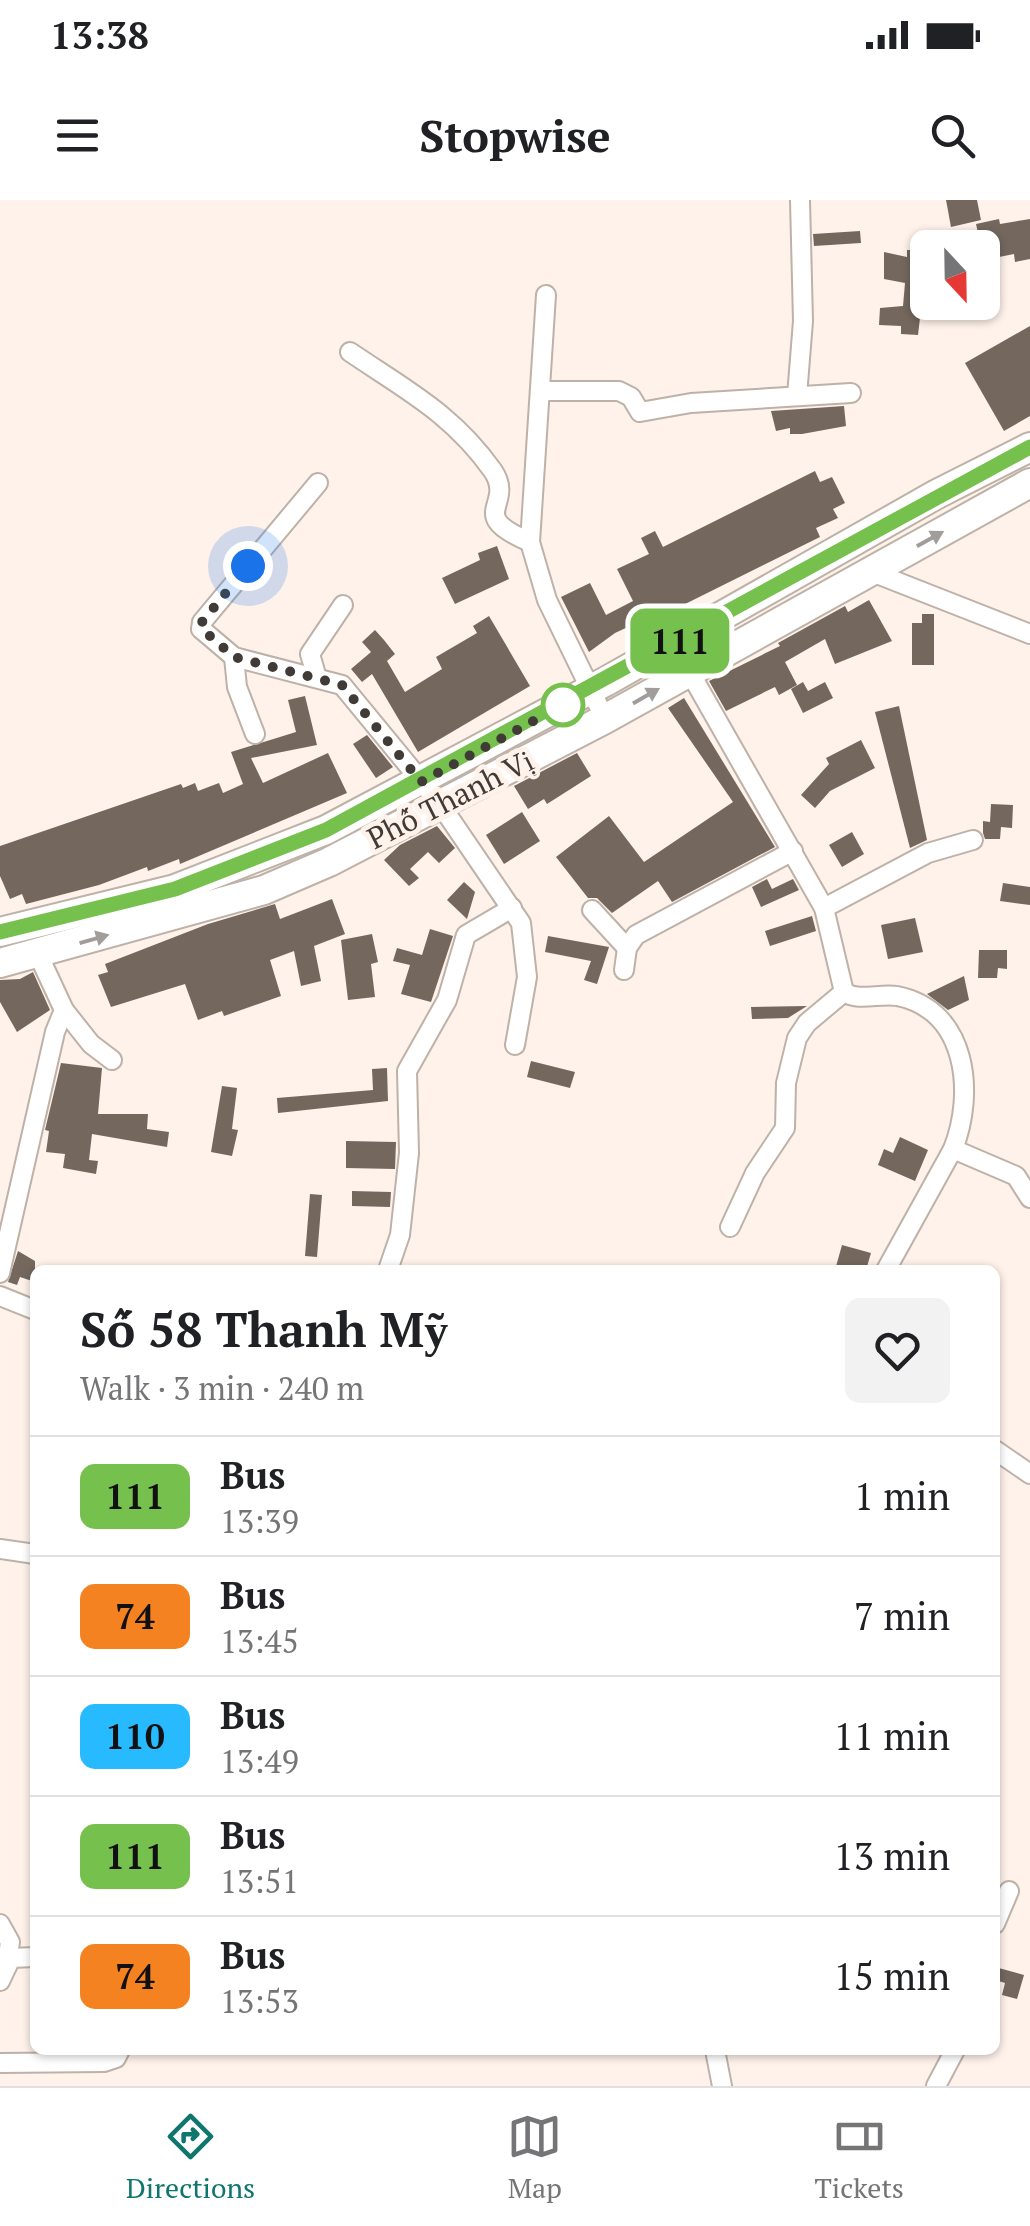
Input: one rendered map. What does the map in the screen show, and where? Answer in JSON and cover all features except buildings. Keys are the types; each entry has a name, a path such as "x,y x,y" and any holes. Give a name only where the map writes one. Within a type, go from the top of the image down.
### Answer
{"main road":[{"name":"Phố Thanh Vị","path":"0,932 175,889 250,863 421,782 937,494 1030,447"},
{"name":"Phố Thanh Vị","path":"0,963 264,890 605,719 1030,483"}],"street":[{"path":"797,396 802,320 800,200"},
{"path":"546,294 530,542 547,600 605,719"},
{"path":"350,352 418,393 464,435 496,476 495,522 499,528 530,542"},
{"path":"542,392 620,391 631,398 640,412 691,403 851,393"},
{"path":"318,483 202,622 202,629 234,657 342,685 361,703 440,804 512,908 525,938 527,977 515,1046"},
{"path":"872,572 1030,634"},
{"path":"317,678 310,654 343,605"},
{"path":"234,657 237,687 255,734"},
{"path":"690,671 824,908 844,992 852,997 901,997 924,1009 950,1034 960,1053 966,1080 953,1149 889,1265"},
{"path":"824,908 928,853 972,840"},
{"path":"624,970 626,948 636,935 686,904 793,851"},
{"path":"390,1265 400,1236 408,1153 407,1071 447,1000 466,935 512,908"},
{"path":"592,910 626,948"},
{"path":"38,954 64,1010 91,1044 112,1060"},
{"path":"730,1227 754,1173 785,1128 786,1083 797,1038 807,1023 844,992"},
{"path":"0,1273 55,1032 64,1010"},
{"path":"953,1149 1016,1176 1030,1198"},
{"path":"0,1296 30,1308"},
{"path":"1000,1453 1030,1474"},
{"path":"0,1549 30,1553"},
{"path":"1000,1912 1009,1891"},
{"path":"0,1924 10,1942 3,1972"},
{"path":"3,1972 11,1958 30,1957"},
{"path":"0,2063 104,2062 118,2055"},
{"path":"716,2055 722,2086"},
{"path":"936,2086 952,2055"}],"bus line":[{"name":"111","path":"0,932 175,889 250,863 326,830 605,682 937,494 1030,447"}],"route":[{"path":"248,566 202,622 202,629 234,657 342,685 361,703 421,782 563,705"}]}
